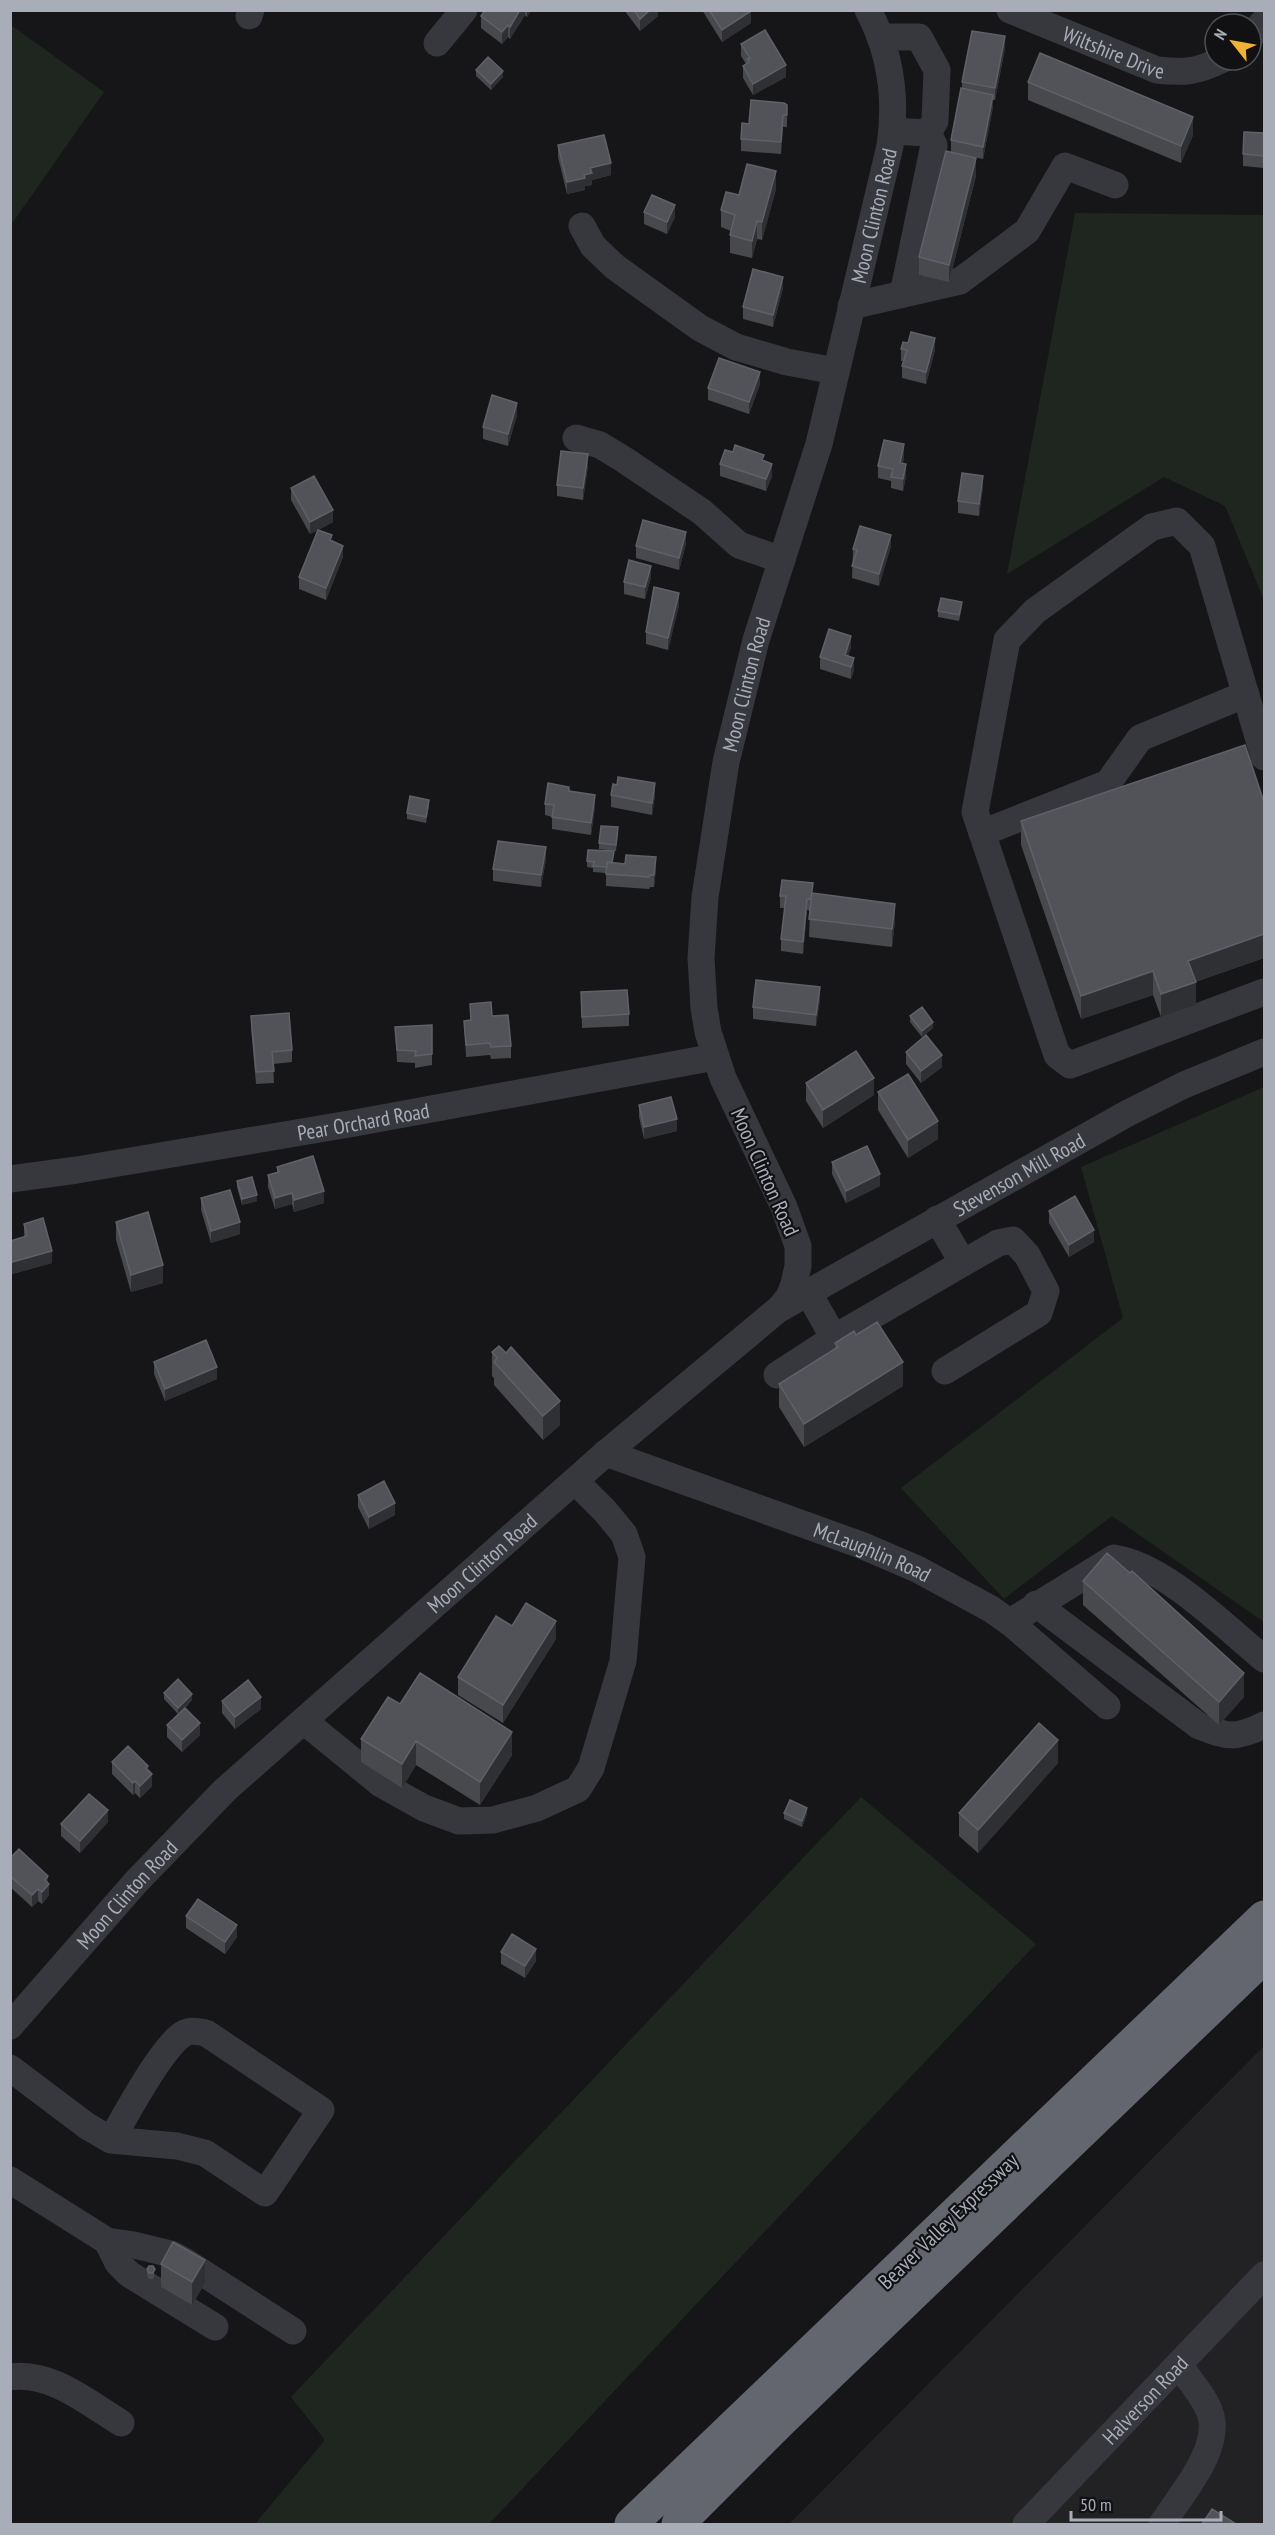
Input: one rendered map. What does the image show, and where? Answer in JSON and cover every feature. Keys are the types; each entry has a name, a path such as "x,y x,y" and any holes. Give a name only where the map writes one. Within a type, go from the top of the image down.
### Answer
{"highway":[{"name":"Beaver Valley Expressway","path":"630,2524 1264,1917"},
{"name":"Beaver Valley Expressway","path":"678,2524 782,2420 1264,1957"}],"street":[{"path":"437,43 464,10"},
{"name":"Moon Clinton Road","path":"10,2026 87,1936 183,1831 225,1790 575,1480 780,1308 789,1297 798,1266 798,1246 784,1207 715,1057 704,1008 701,958 705,897 724,773 745,677 819,444 882,186 892,131 892,83 889,63 868,10"},
{"name":"Wiltshire Drive","path":"1010,10 1157,70 1176,72 1203,69"},
{"path":"880,37 919,37 937,70 935,121 928,134"},
{"path":"892,131 928,134"},
{"path":"903,294 934,145 928,134"},
{"path":"852,306 960,280 1027,231 1065,166 1115,185"},
{"path":"582,226 593,246 615,267 700,328 747,350 787,362 836,371"},
{"path":"576,438 600,445 623,459 702,512 739,545 782,560"},
{"path":"1264,757 1202,546 1177,521 1152,527 1035,611 1007,640 975,812 1057,1055 1070,1065 1264,993"},
{"path":"982,833 1108,783 1140,738 1246,694"},
{"name":"Stevenson Mill Road","path":"780,1308 1128,1113 1184,1085 1264,1052"},
{"name":"Pear Orchard Road","path":"10,1179 332,1127 715,1057"},
{"path":"937,1220 963,1263"},
{"path":"777,1375 834,1338 963,1263 998,1243 1013,1240 1027,1255 1046,1291 1039,1313 945,1371"},
{"path":"808,1292 834,1338"},
{"name":"McLaughlin Road","path":"606,1453 890,1556 976,1601 1010,1622 1107,1706"},
{"path":"304,1720 381,1784 424,1808 459,1821 493,1820 537,1808 578,1789 591,1768 623,1661 632,1557 624,1534 575,1480"},
{"path":"1010,1622 1114,1558 1130,1560 1161,1575 1264,1659"},
{"path":"1036,1604 1199,1726 1224,1736 1241,1736 1264,1725"},
{"path":"10,2068 87,2126 111,2140 177,2146 205,2153 265,2193 321,2110 206,2033 192,2031 183,2034 164,2054 111,2140"},
{"path":"10,2180 107,2241 134,2244 171,2254 186,2262 293,2331"},
{"path":"107,2241 118,2263 129,2274 215,2327"},
{"name":"Halverson Road","path":"1026,2524 1264,2275"},
{"path":"1162,2524 1208,2453 1213,2435 1211,2416 1207,2406 1179,2365"},
{"path":"10,2378 37,2377 56,2385 121,2424"}],"shaded area":[{"path":"11,25 104,92 11,225"},
{"path":"1075,213 1264,215 1264,600 1225,506 1164,477 1007,574"},
{"path":"1264,1087 1264,1622 1112,1516 1004,1599 901,1488 1123,1318 1081,1167"},
{"path":"861,1797 1036,1944 489,2524 255,2524 325,2440 291,2397"},
{"path":"1264,2046 1264,2524 789,2524"}],"building":[{"path":"485,10 520,10 510,27 508,25 502,32 481,16"},
{"path":"634,10 650,10 640,19"},
{"path":"709,10 751,10 751,11 722,30"},
{"path":"765,30 786,65 753,84 743,66 749,62 747,59 750,58 741,44"},
{"path":"972,31 1005,36 995,88 962,82"},
{"path":"1040,53 1193,117 1181,146 1028,82"},
{"path":"488,57 503,71 491,84 476,70"},
{"path":"961,88 993,95 983,147 951,140"},
{"path":"751,100 787,105 787,115 783,115 781,142 741,139 742,123 749,124"},
{"path":"1244,132 1264,133 1264,156 1243,154"},
{"path":"604,135 611,163 590,168 592,173 584,175 585,178 567,182 558,145"},
{"path":"946,151 976,158 949,265 919,257"},
{"path":"747,164 776,171 762,222 757,221 752,241 730,235 735,215 721,210 726,192 739,195"},
{"path":"652,195 675,205 667,222 644,212"},
{"path":"753,269 783,277 773,315 743,307"},
{"path":"911,332 935,338 926,372 902,366 907,350 901,349 903,342 908,343"},
{"path":"719,358 760,372 749,402 708,388"},
{"path":"492,395 517,403 508,434 483,427"},
{"path":"884,440 904,444 900,463 906,464 903,479 891,477 893,469 878,466"},
{"path":"735,445 764,455 762,460 772,464 766,479 720,464 725,450 733,452"},
{"path":"561,451 588,454 583,488 557,485"},
{"path":"962,473 983,476 979,504 958,501"},
{"path":"314,476 333,510 310,522 291,488"},
{"path":"643,520 686,532 679,558 636,546"},
{"path":"860,526 891,535 879,574 852,566 857,550 853,549"},
{"path":"318,530 332,535 330,540 343,546 326,588 299,577"},
{"path":"629,560 651,566 645,587 624,582"},
{"path":"654,587 679,593 668,638 646,632"},
{"path":"941,598 962,602 959,615 938,611"},
{"path":"829,629 851,636 845,655 854,658 851,667 820,657"},
{"path":"1245,745 1264,802 1264,934 1188,961 1196,982 1161,994 1153,971 1081,996 1021,821"},
{"path":"618,777 655,783 652,803 611,795 613,784 617,785"},
{"path":"548,783 569,787 569,791 595,795 591,823 552,817 554,805 545,804"},
{"path":"410,796 429,800 426,817 407,813"},
{"path":"601,826 618,827 616,845 599,843"},
{"path":"498,841 546,847 541,875 493,869"},
{"path":"588,850 614,851 612,863 607,862 607,867 593,866 594,862 587,861"},
{"path":"626,855 656,857 654,875 649,877 606,874 607,862 625,864"},
{"path":"782,880 813,883 811,899 807,899 803,942 781,939 786,896 780,896"},
{"path":"812,893 895,904 892,929 809,919"},
{"path":"756,980 820,987 816,1015 753,1007"},
{"path":"627,990 629,1014 582,1017 581,992"},
{"path":"491,1002 492,1016 508,1015 511,1046 491,1047 490,1043 466,1045 464,1021 471,1020 470,1004"},
{"path":"922,1007 933,1022 922,1031 910,1016"},
{"path":"289,1013 292,1050 272,1052 274,1071 256,1072 251,1016"},
{"path":"432,1025 432,1054 415,1056 416,1051 397,1050 395,1027"},
{"path":"926,1035 942,1055 921,1071 906,1052"},
{"path":"856,1051 874,1078 823,1110 806,1083"},
{"path":"908,1074 938,1121 908,1140 878,1092"},
{"path":"671,1097 677,1119 644,1127 639,1105"},
{"path":"867,1146 880,1174 846,1191 832,1162"},
{"path":"313,1156 324,1191 294,1200 292,1193 275,1198 268,1175 279,1172 277,1167"},
{"path":"252,1177 257,1195 242,1199 237,1181"},
{"path":"230,1190 240,1222 211,1231 201,1198"},
{"path":"1075,1196 1094,1230 1069,1245 1049,1211"},
{"path":"148,1212 163,1265 131,1275 116,1222"},
{"path":"43,1218 52,1251 12,1262 10,1241 27,1236 24,1224"},
{"path":"877,1322 903,1362 804,1424 779,1384 838,1347 835,1343 854,1331 856,1335"},
{"path":"206,1340 217,1367 165,1389 154,1362"},
{"path":"499,1346 506,1353 511,1347 560,1401 543,1416 494,1362 497,1358 492,1352"},
{"path":"384,1481 395,1503 369,1517 358,1495"},
{"path":"1107,1553 1130,1573 1132,1571 1244,1673 1219,1702 1083,1581"},
{"path":"526,1603 556,1621 503,1705 458,1677 496,1616 512,1626"},
{"path":"420,1673 512,1732 480,1782 416,1741 402,1764 361,1739 388,1697 400,1704"},
{"path":"178,1679 192,1694 178,1708 164,1693"},
{"path":"248,1680 261,1697 235,1717 222,1701"},
{"path":"185,1708 200,1723 182,1740 167,1725"},
{"path":"1039,1723 1058,1740 978,1830 959,1813"},
{"path":"128,1746 148,1766 146,1768 152,1774 140,1786 135,1781 133,1783 112,1762"},
{"path":"89,1794 108,1810 80,1841 61,1824"},
{"path":"790,1800 807,1808 802,1821 784,1813"},
{"path":"19,1849 48,1876 45,1880 49,1884 42,1892 38,1889 32,1895 10,1876 10,1858"},
{"path":"198,1899 237,1925 225,1942 186,1916"},
{"path":"512,1934 536,1949 525,1966 501,1952"},
{"path":"173,2242 205,2260 192,2282 161,2264"},
{"path":"149,2266 155,2269 153,2273 149,2273 147,2269"},
{"path":"1212,2509 1236,2524 1202,2524"}]}
